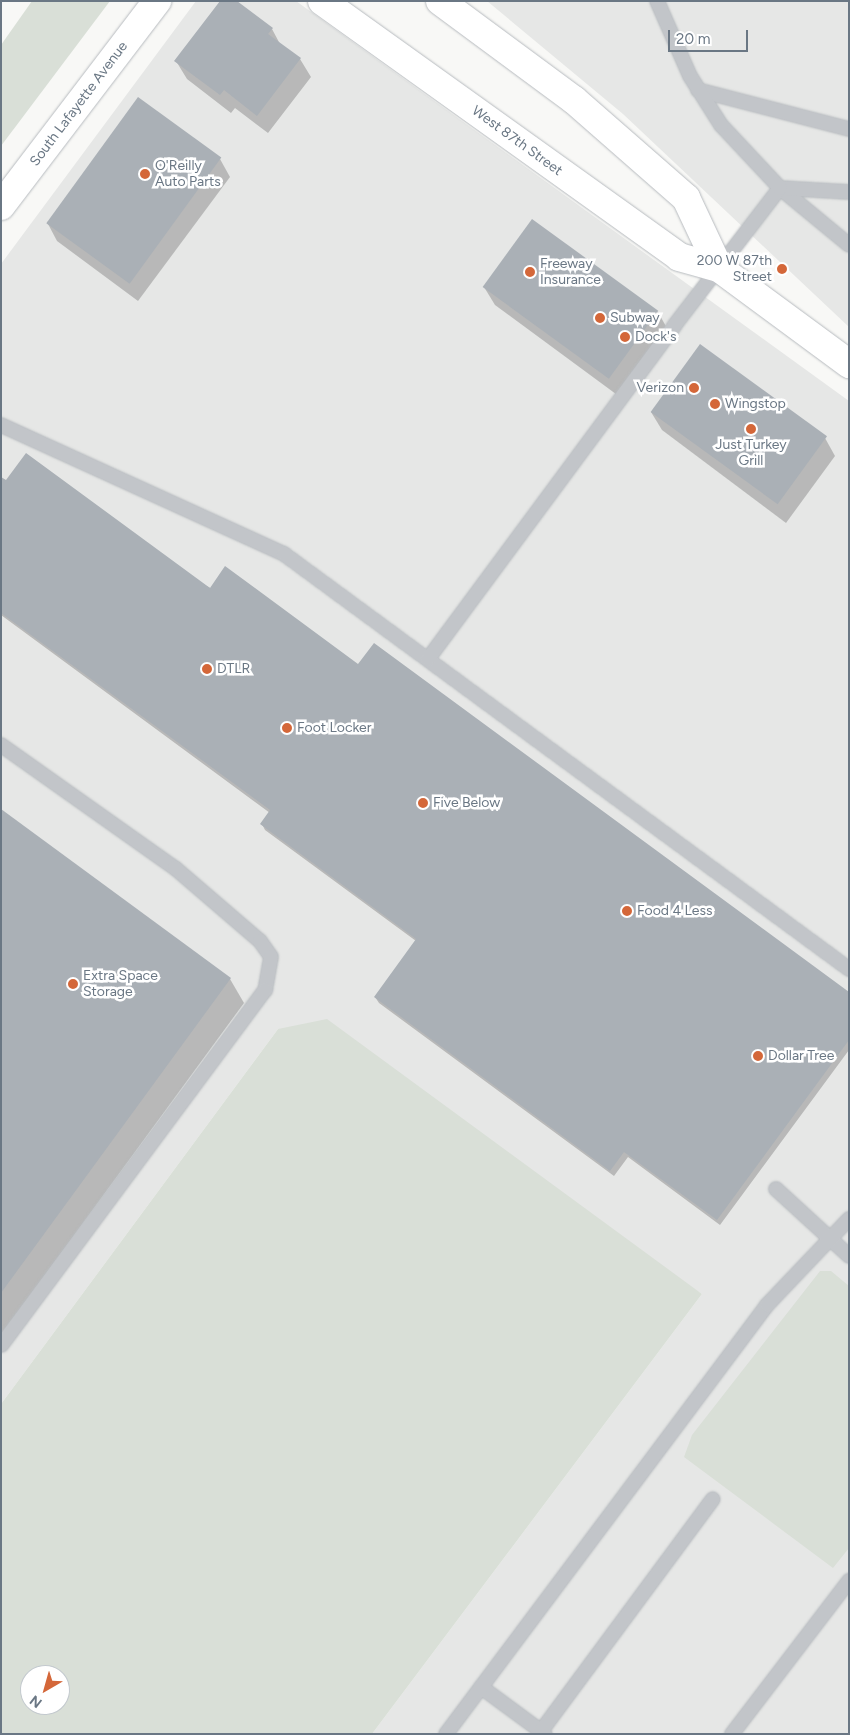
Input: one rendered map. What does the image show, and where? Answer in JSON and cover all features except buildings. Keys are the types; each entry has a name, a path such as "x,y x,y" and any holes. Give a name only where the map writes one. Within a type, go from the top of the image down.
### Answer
{"main road":[{"name":"South Lafayette Avenue","path":"1,206 157,1"},
{"name":"West 87th Street","path":"322,1 678,257 720,268 849,364"},
{"name":"West 87th Street","path":"440,1 574,100 686,198 720,268"}],"lane":[{"path":"658,1 698,90 721,125 780,188 849,245"},
{"path":"698,90 849,129"},
{"path":"428,659 780,188"},
{"path":"780,188 849,192"},
{"path":"1,425 284,554 849,969"},
{"path":"1,745 175,868 260,941 270,957 265,990 1,1345"},
{"path":"776,1189 849,1256"},
{"path":"446,1734 767,1305 849,1219"},
{"path":"481,1687 542,1733 713,1498"},
{"path":"732,1734 849,1581"}],"shaded area":[{"path":"32,1 110,1 1,146 1,45"},
{"path":"196,1 296,1 849,401 849,1734 372,1734 702,1294 278,1029 1,1404 1,264"},
{"path":"487,1 849,1 849,327 623,114"},
{"path":"327,1019 702,1294 372,1734 1,1734 1,1404 278,1029"},
{"path":"820,1271 831,1271 849,1286 849,1548 833,1568 684,1457 692,1435"}],"place":[{"name":"O'Reilly Auto Parts","path":"145,174"},
{"name":"200 W 87th Street","path":"782,269"},
{"name":"Freeway Insurance","path":"530,272"},
{"name":"Subway","path":"600,318"},
{"name":"Dock's","path":"625,337"},
{"name":"Verizon","path":"694,388"},
{"name":"Wingstop","path":"715,404"},
{"name":"Just Turkey Grill","path":"751,429"},
{"name":"DTLR","path":"207,669"},
{"name":"Foot Locker","path":"287,728"},
{"name":"Five Below","path":"423,803"},
{"name":"Food 4 Less","path":"627,911"},
{"name":"Extra Space Storage","path":"73,984"},
{"name":"Dollar Tree","path":"758,1056"}]}
